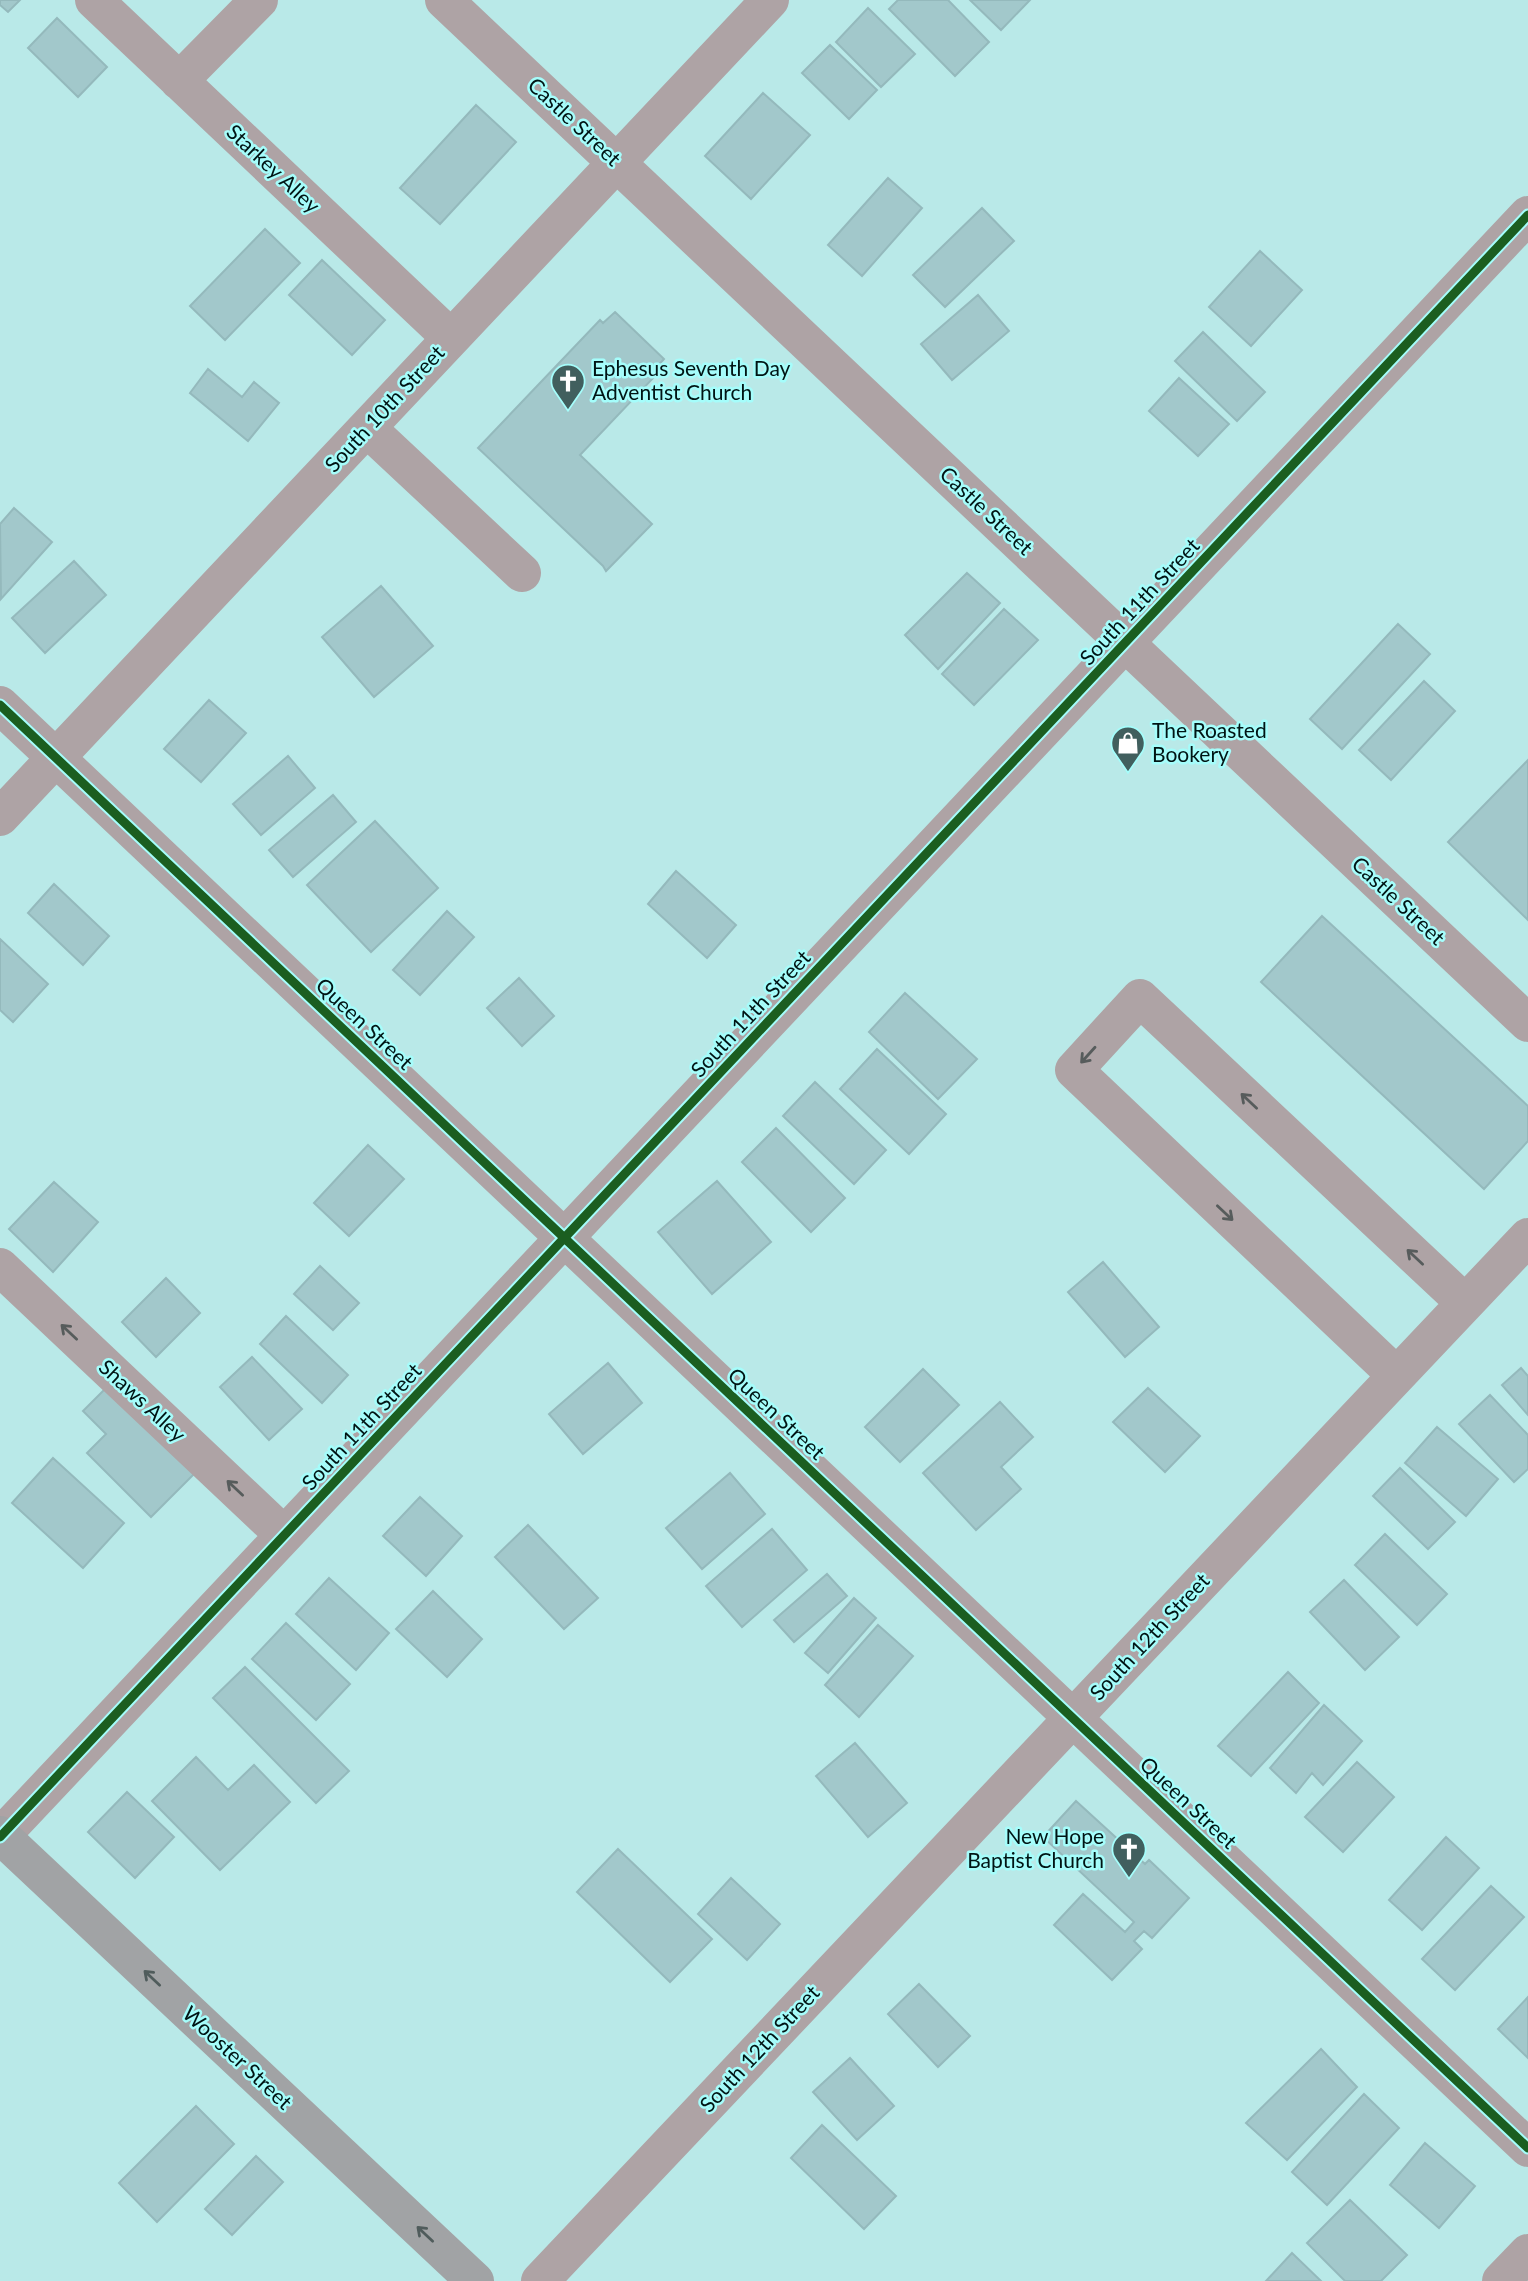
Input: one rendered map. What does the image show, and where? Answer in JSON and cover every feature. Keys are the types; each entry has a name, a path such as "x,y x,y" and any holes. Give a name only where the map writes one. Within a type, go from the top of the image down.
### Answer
{"main road":[{"name":"Wooster Street","path":"0,1836 475,2281"}],"street":[{"name":"Starkey Alley","path":"94,0 452,338"},
{"path":"179,81 259,0"},
{"name":"Castle Street","path":"444,0 1528,1023"},
{"name":"South 10th Street","path":"0,817 770,0"},
{"name":"South 11th Street","path":"0,1836 1528,215"},
{"path":"367,428 522,573"},
{"name":"Queen Street","path":"0,705 1528,2148"},
{"path":"1396,1376 1074,1070 1140,998 1465,1303"},
{"name":"South 12th Street","path":"540,2281 1528,1237"},
{"name":"Shaws Alley","path":"0,1267 284,1535"},
{"path":"1501,2281 1528,2253"}],"building":[{"path":"0,0 20,0 8,12 0,5"},
{"path":"898,0 948,0 989,42 955,76 889,9"},
{"path":"970,0 1030,0 1001,30"},
{"path":"868,8 915,54 881,87 836,42"},
{"path":"57,18 107,67 78,97 28,48"},
{"path":"830,45 877,90 849,119 802,73"},
{"path":"763,93 810,135 751,199 705,156"},
{"path":"476,105 516,142 440,224 400,188"},
{"path":"888,178 922,208 862,276 828,245"},
{"path":"982,208 1014,241 945,307 913,275"},
{"path":"265,229 300,263 225,340 190,306"},
{"path":"1260,251 1302,290 1251,346 1209,307"},
{"path":"322,260 385,320 352,355 289,295"},
{"path":"978,295 1009,331 952,380 921,344"},
{"name":"Ephesus Seventh Day Adventist Church","path":"615,312 664,359 653,371 657,374 580,455 652,524 606,571 478,448 600,320 603,323"},
{"path":"1203,332 1265,392 1237,421 1175,361"},
{"path":"208,369 242,397 254,382 279,403 248,441 190,393"},
{"path":"1179,378 1229,424 1198,456 1149,411"},
{"path":"14,508 52,542 1,599 0,524"},
{"path":"74,561 106,595 45,653 12,618"},
{"path":"967,573 1000,603 938,669 905,635"},
{"path":"381,586 433,646 374,697 322,637"},
{"path":"1004,609 1038,640 974,705 942,674"},
{"path":"1398,624 1430,654 1342,749 1310,719"},
{"path":"1424,681 1455,711 1391,780 1359,750"},
{"path":"209,700 246,733 201,782 164,749"},
{"path":"288,756 315,788 261,835 233,804"},
{"path":"1528,760 1528,920 1448,842"},
{"path":"333,795 356,822 293,877 269,850"},
{"path":"375,821 438,888 371,952 307,885"},
{"path":"676,871 736,925 707,958 648,904"},
{"path":"54,884 109,936 83,965 28,913"},
{"path":"447,911 474,937 420,995 393,970"},
{"path":"1322,916 1528,1106 1528,1141 1484,1189 1261,982"},
{"path":"0,939 48,984 13,1022 0,1010"},
{"path":"519,978 554,1016 522,1046 487,1008"},
{"path":"905,993 977,1059 938,1099 869,1032"},
{"path":"877,1049 946,1114 909,1154 840,1089"},
{"path":"815,1082 886,1150 854,1184 783,1116"},
{"path":"776,1128 845,1198 811,1232 742,1162"},
{"path":"368,1145 404,1179 349,1236 314,1203"},
{"path":"717,1181 771,1242 712,1294 658,1232"},
{"path":"54,1182 98,1222 53,1272 9,1229"},
{"path":"1103,1262 1159,1327 1125,1357 1068,1292"},
{"path":"320,1266 359,1303 333,1330 294,1294"},
{"path":"166,1278 200,1313 156,1357 122,1322"},
{"path":"286,1316 348,1375 322,1403 260,1344"},
{"path":"252,1357 302,1409 269,1440 220,1387"},
{"path":"608,1363 642,1403 583,1454 549,1414"},
{"path":"1521,1368 1528,1376 1528,1415 1502,1385"},
{"path":"923,1369 959,1405 900,1462 865,1427"},
{"path":"116,1378 203,1465 151,1517 87,1453 106,1434 83,1411"},
{"path":"1148,1388 1200,1436 1165,1472 1113,1422"},
{"path":"1490,1395 1528,1435 1528,1469 1514,1482 1459,1424"},
{"path":"1000,1402 1033,1437 1001,1467 1021,1489 976,1530 923,1473"},
{"path":"1437,1427 1498,1479 1466,1516 1405,1463"},
{"path":"53,1458 124,1523 83,1568 12,1503"},
{"path":"1400,1468 1455,1522 1428,1549 1373,1496"},
{"path":"730,1473 765,1514 702,1569 666,1528"},
{"path":"420,1497 462,1536 426,1576 383,1536"},
{"path":"528,1525 598,1598 564,1629 495,1557"},
{"path":"772,1529 807,1570 742,1627 706,1586"},
{"path":"1385,1534 1447,1594 1417,1625 1355,1565"},
{"path":"827,1574 847,1596 794,1642 774,1620"},
{"path":"329,1578 389,1633 356,1670 296,1614"},
{"path":"1344,1580 1399,1637 1365,1670 1310,1612"},
{"path":"433,1591 482,1639 447,1677 396,1629"},
{"path":"854,1598 876,1618 828,1673 805,1653"},
{"path":"286,1623 350,1684 316,1720 252,1659"},
{"path":"878,1625 913,1656 859,1717 825,1685"},
{"path":"245,1667 349,1771 316,1803 213,1698"},
{"path":"1288,1672 1319,1703 1251,1776 1218,1746"},
{"path":"1324,1705 1362,1741 1323,1785 1312,1773 1296,1793 1270,1768"},
{"path":"855,1743 907,1803 868,1837 816,1776"},
{"path":"196,1757 228,1790 254,1765 290,1802 220,1870 152,1801"},
{"path":"1357,1762 1394,1797 1343,1852 1305,1817"},
{"path":"127,1792 174,1837 135,1878 88,1832"},
{"name":"New Hope Baptist Church","path":"1076,1801 1145,1864 1149,1860 1189,1898 1152,1938 1144,1931 1134,1941 1142,1949 1112,1980 1054,1925 1083,1894 1125,1932 1134,1922 1043,1837"},
{"path":"1446,1837 1479,1868 1422,1930 1389,1900"},
{"path":"618,1849 712,1939 670,1982 577,1892"},
{"path":"731,1878 780,1924 747,1960 698,1914"},
{"path":"1491,1886 1524,1917 1455,1990 1422,1959"},
{"path":"919,1984 970,2036 938,2067 888,2014"},
{"path":"1528,1997 1528,2058 1498,2029"},
{"path":"1321,2049 1357,2087 1287,2160 1246,2123"},
{"path":"850,2058 894,2106 857,2140 813,2092"},
{"path":"1364,2094 1399,2128 1327,2205 1292,2172"},
{"path":"196,2106 234,2144 157,2222 119,2183"},
{"path":"822,2125 896,2196 864,2229 791,2158"},
{"path":"1425,2143 1475,2186 1439,2228 1390,2185"},
{"path":"256,2156 283,2182 232,2235 205,2209"},
{"path":"1350,2200 1407,2255 1381,2281 1345,2281 1307,2243"},
{"path":"1292,2253 1321,2281 1266,2281"}],"cycle path":[{"path":"0,1837 1528,215"},
{"path":"0,705 1528,2148"}],"place":[{"name":"Ephesus Seventh Day Adventist Church","path":"568,411"},
{"name":"The Roasted Bookery","path":"1128,773"},
{"name":"New Hope Baptist Church","path":"1129,1879"}]}
